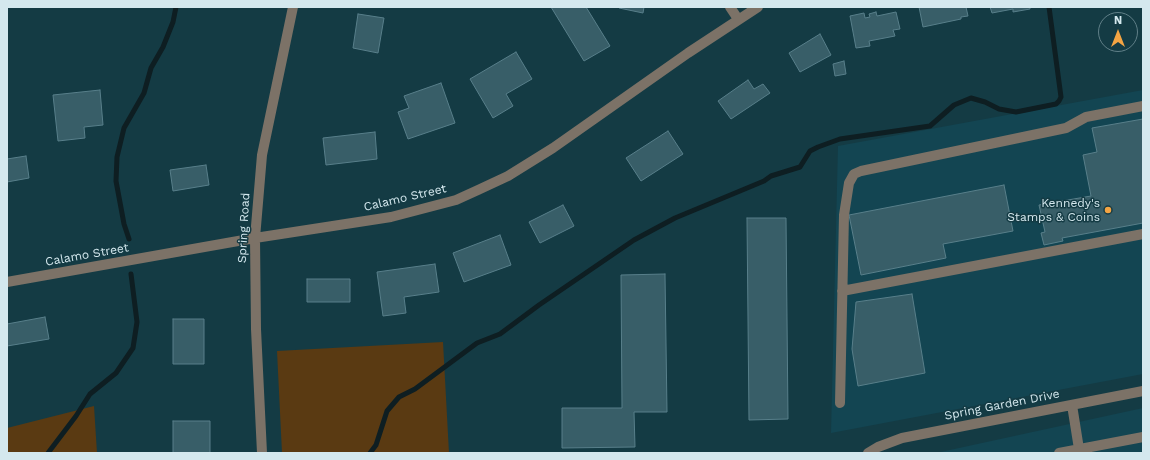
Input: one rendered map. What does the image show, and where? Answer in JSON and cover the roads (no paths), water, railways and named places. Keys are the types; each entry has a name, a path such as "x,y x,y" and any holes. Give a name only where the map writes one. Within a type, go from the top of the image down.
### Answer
{"street":[{"name":"Spring Road","path":"262,453 256,329 255,238 262,155 293,7"},
{"path":"730,7 738,19"},
{"name":"Calamo Street","path":"7,282 255,238 391,217 456,200 508,176 553,148 738,19 758,7"},
{"path":"840,403 844,215 849,183 854,174 861,171 1066,128 1086,117 1143,106"},
{"path":"842,291 1143,234"},
{"name":"Spring Garden Drive","path":"868,453 884,444 902,438 1143,391"},
{"path":"1072,405 1079,449"},
{"path":"1059,453 1143,437"}],"waterway":[{"path":"129,239 124,224 116,181 117,157 124,128 144,93 151,68 163,47 173,22 176,7"},
{"path":"370,453 376,445 387,411 399,397 415,389 477,343 500,334 539,305 634,240 675,218 764,181 771,176 800,167 810,151 818,147 840,139 930,126 954,105 971,98 985,102 999,109 1016,112 1056,104 1061,97 1049,7"},
{"path":"48,453 76,416 90,394 116,373 133,348 137,322 131,274"}],"place":[{"name":"Kennedy's Stamps & Coins","path":"1108,210"}]}
